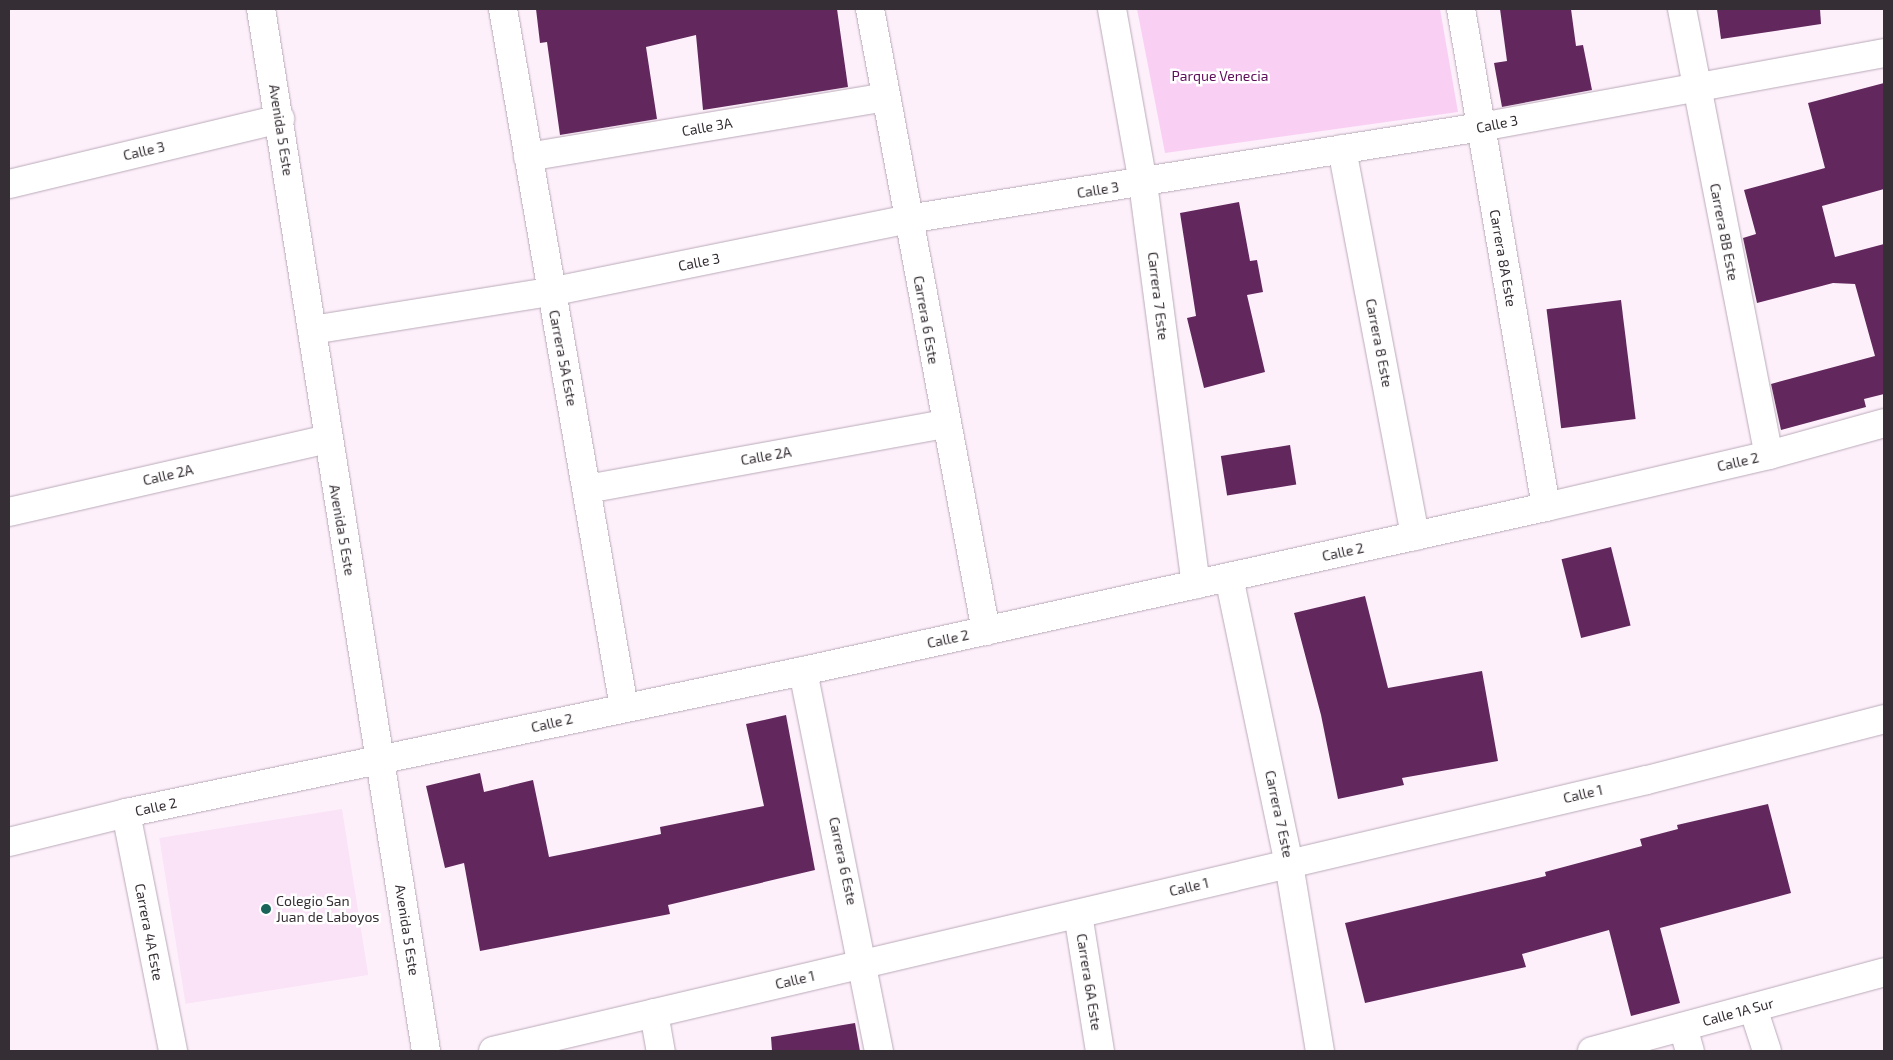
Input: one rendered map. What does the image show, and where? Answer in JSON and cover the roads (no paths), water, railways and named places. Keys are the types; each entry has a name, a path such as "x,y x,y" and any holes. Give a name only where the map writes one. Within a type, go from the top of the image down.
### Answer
{"street":[{"name":"Avenida 5 Este","path":"261,9 280,120 327,439 382,761 426,1051"},
{"name":"Carrera 5A Este","path":"503,9 550,292 587,489 624,707"},
{"name":"Carrera 6 Este","path":"870,9 986,631"},
{"name":"Carrera 7 Este","path":"1112,9 1143,183 1196,584"},
{"name":"Carrera 8A Este","path":"1461,9 1546,507"},
{"name":"Carrera 8B Este","path":"1682,9 1695,85 1770,455"},
{"name":"Calle 3","path":"312,330 550,292 908,220 1481,127 1695,85 1884,53"},
{"name":"Calle 3A","path":"528,158 886,97"},
{"name":"Calle 3","path":"9,184 280,120"},
{"name":"Carrera 8 Este","path":"1342,149 1416,536"},
{"name":"Calle 2","path":"9,842 126,813 382,761 624,707 804,671 1546,507 1770,455 1884,423"},
{"name":"Calle 2A","path":"587,489 946,424"},
{"name":"Calle 2A","path":"9,512 327,439"},
{"name":"Carrera 7 Este","path":"1229,577 1289,864 1320,1051"},
{"name":"Carrera 6 Este","path":"804,671 864,964 879,1051"},
{"name":"Calle 1","path":"493,1051 1289,864 1884,719"},
{"name":"Carrera 4A Este","path":"126,813 173,1051"},
{"name":"Carrera 6A Este","path":"1078,914 1100,1051"},
{"name":"Calle 1A Sur","path":"1592,1051 1686,1039 1753,1008 1884,972"},
{"path":"1753,1008 1767,1051"},
{"path":"654,1013 661,1051"}],"place":[{"name":"Colegio San Juan de Laboyos","path":"266,909"}],"park label":[{"name":"Parque Venecia","path":"1220,76"}]}
